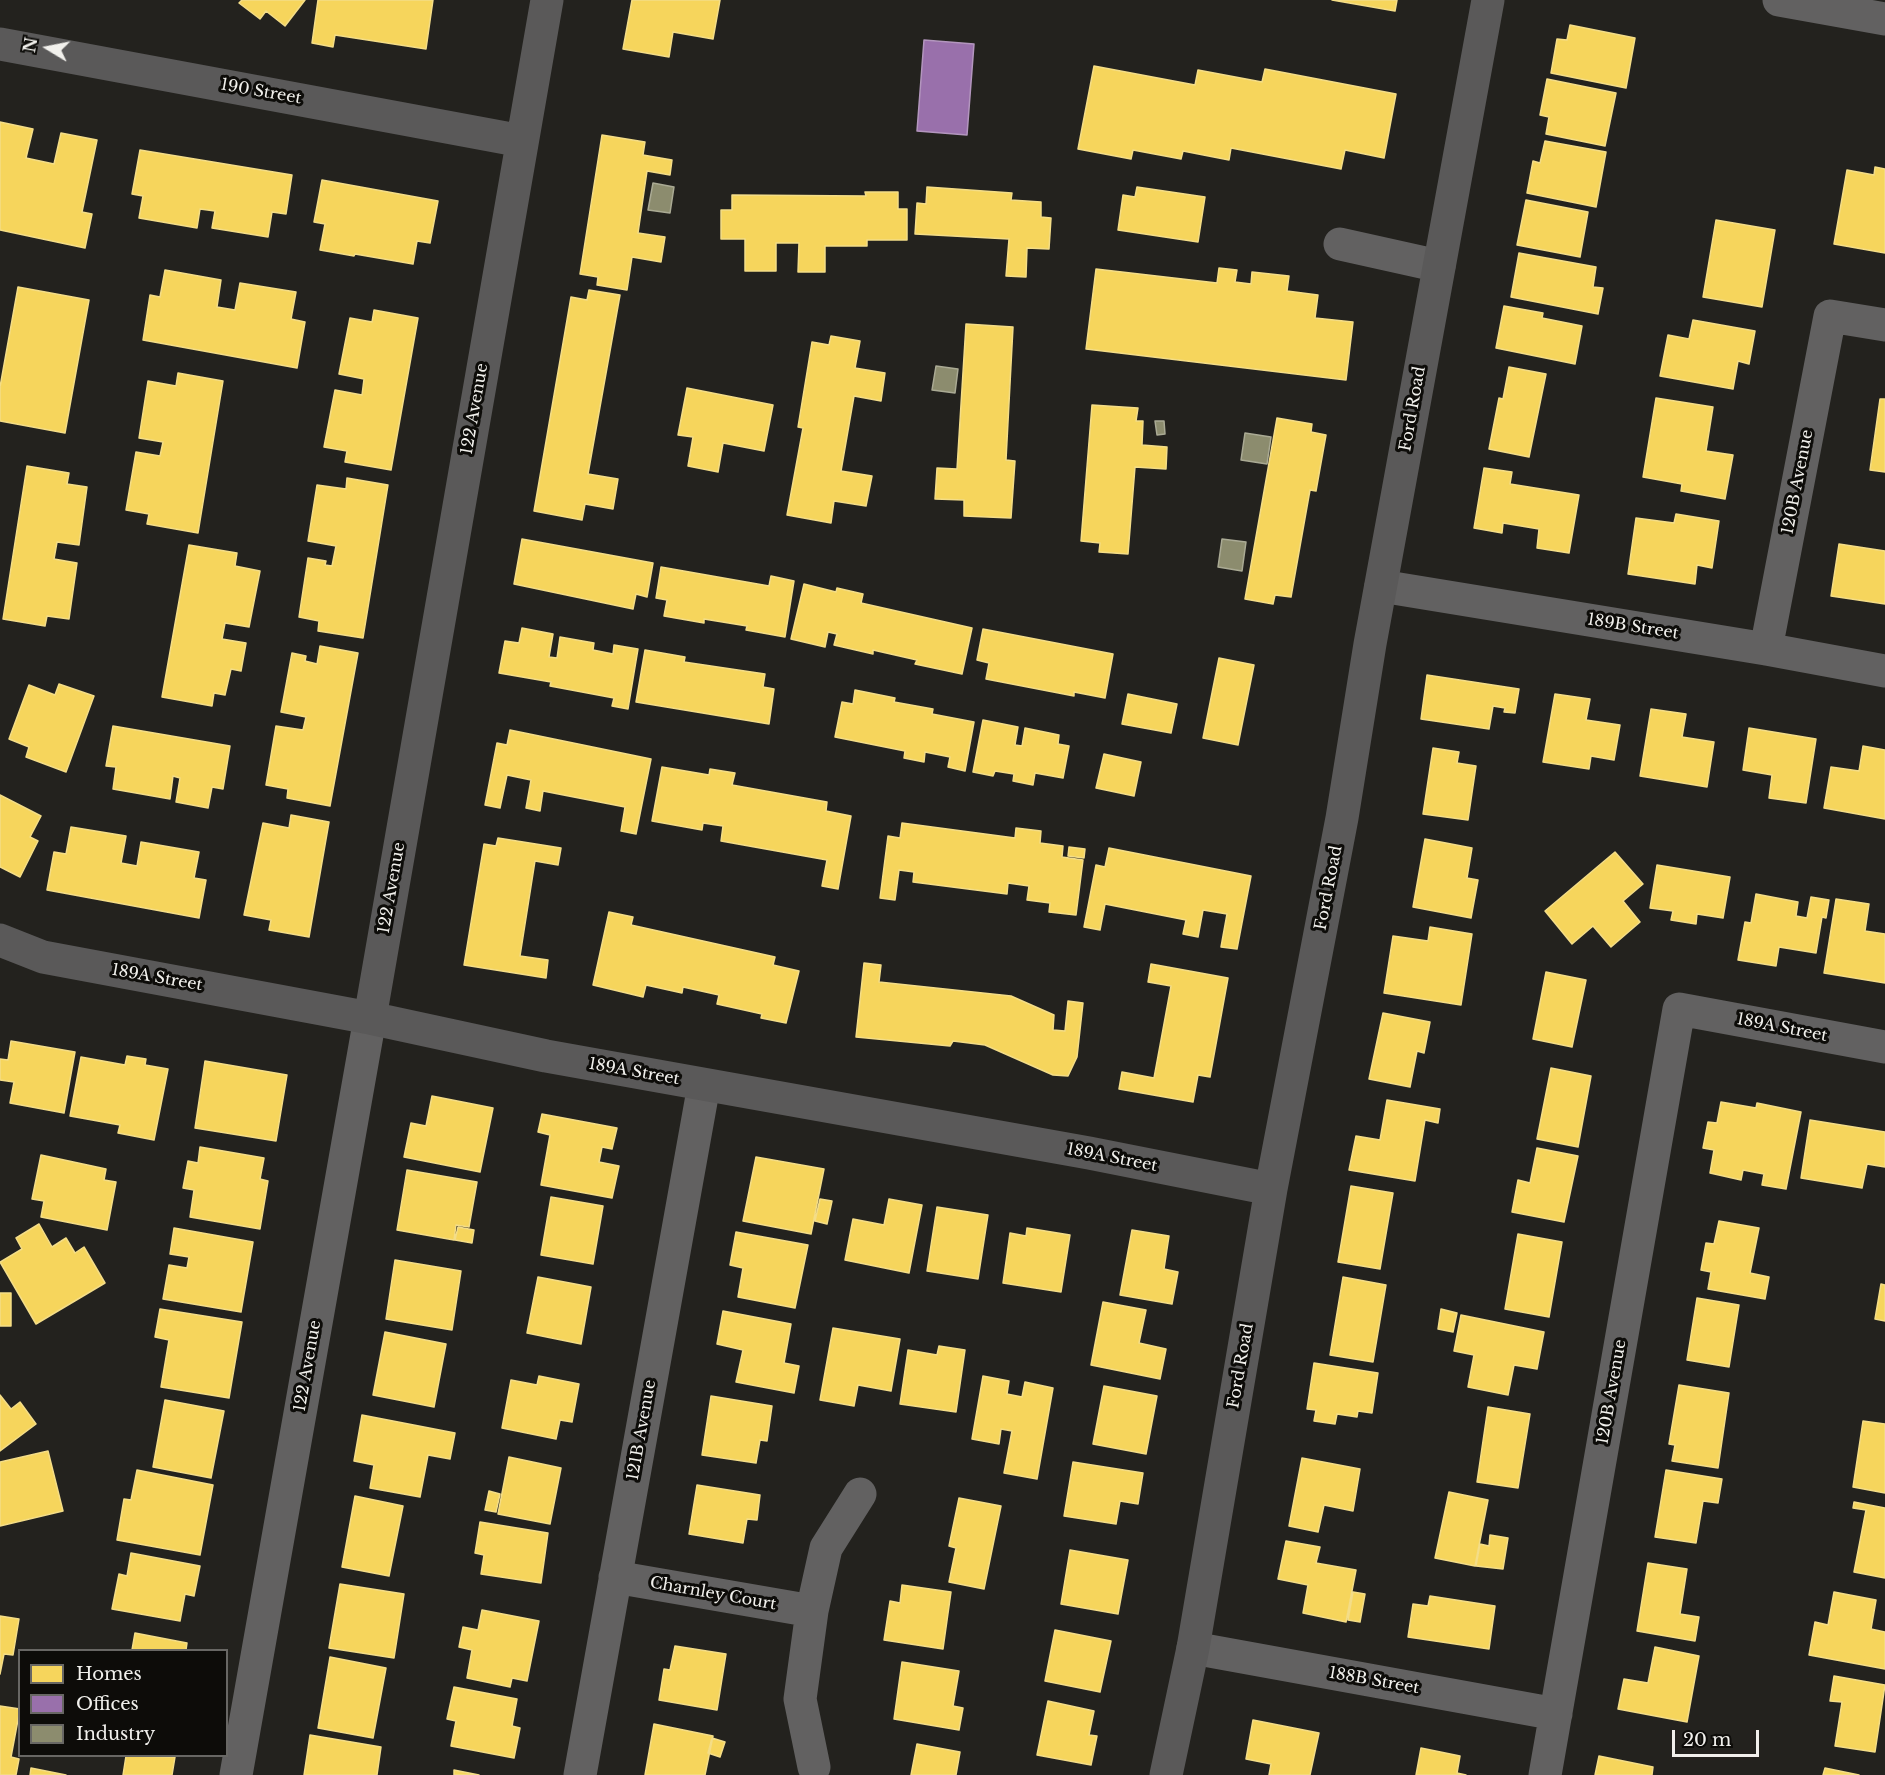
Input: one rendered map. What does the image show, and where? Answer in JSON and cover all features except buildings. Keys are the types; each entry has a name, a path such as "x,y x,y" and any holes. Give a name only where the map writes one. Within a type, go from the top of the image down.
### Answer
{"street":[{"name":"122 Avenue","path":"236,1775 547,0"},
{"name":"Ford Road","path":"1166,1775 1193,1648 1271,1189 1342,818 1381,586 1488,0"},
{"path":"1779,0 1885,19"},
{"name":"190 Street","path":"0,44 522,141"},
{"path":"1340,244 1439,266"},
{"name":"120B Avenue","path":"1766,649 1830,316 1885,325"},
{"name":"189B Street","path":"1381,586 1766,649 1885,671"},
{"name":"189A Street","path":"0,940 43,957 370,1018 546,1056 1271,1189"},
{"name":"189A Street","path":"1679,1009 1885,1047"},
{"name":"120B Avenue","path":"1545,1775 1679,1009"},
{"name":"121B Avenue","path":"580,1775 704,1084"},
{"path":"814,1767 800,1699 812,1611 826,1548 860,1494"},
{"name":"Charnley Court","path":"615,1577 812,1611"},
{"name":"188B Street","path":"1193,1648 1556,1714"}]}
